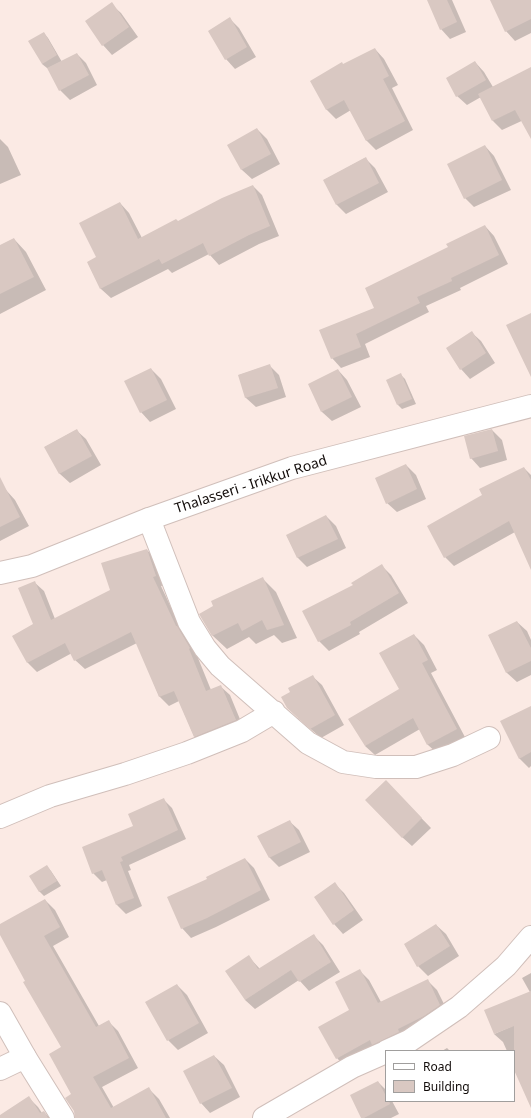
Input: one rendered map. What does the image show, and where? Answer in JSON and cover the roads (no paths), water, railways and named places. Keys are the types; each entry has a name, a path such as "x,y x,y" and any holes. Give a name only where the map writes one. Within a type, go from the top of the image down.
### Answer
{"street":[{"name":"Thalasseri - Irikkur Road","path":"0,573 32,566 149,519 292,468 531,406"},
{"path":"149,519 190,622 204,648 220,666 308,743 343,762 376,767 416,767 453,755 489,738"},
{"path":"0,817 50,796 125,774 187,753 242,731 274,712"},
{"path":"389,1050 409,1041 459,1007 506,966 531,937"},
{"path":"0,1013 25,1057 63,1118"},
{"path":"264,1118 352,1067 385,1052"},
{"path":"0,1069 25,1057"}]}
